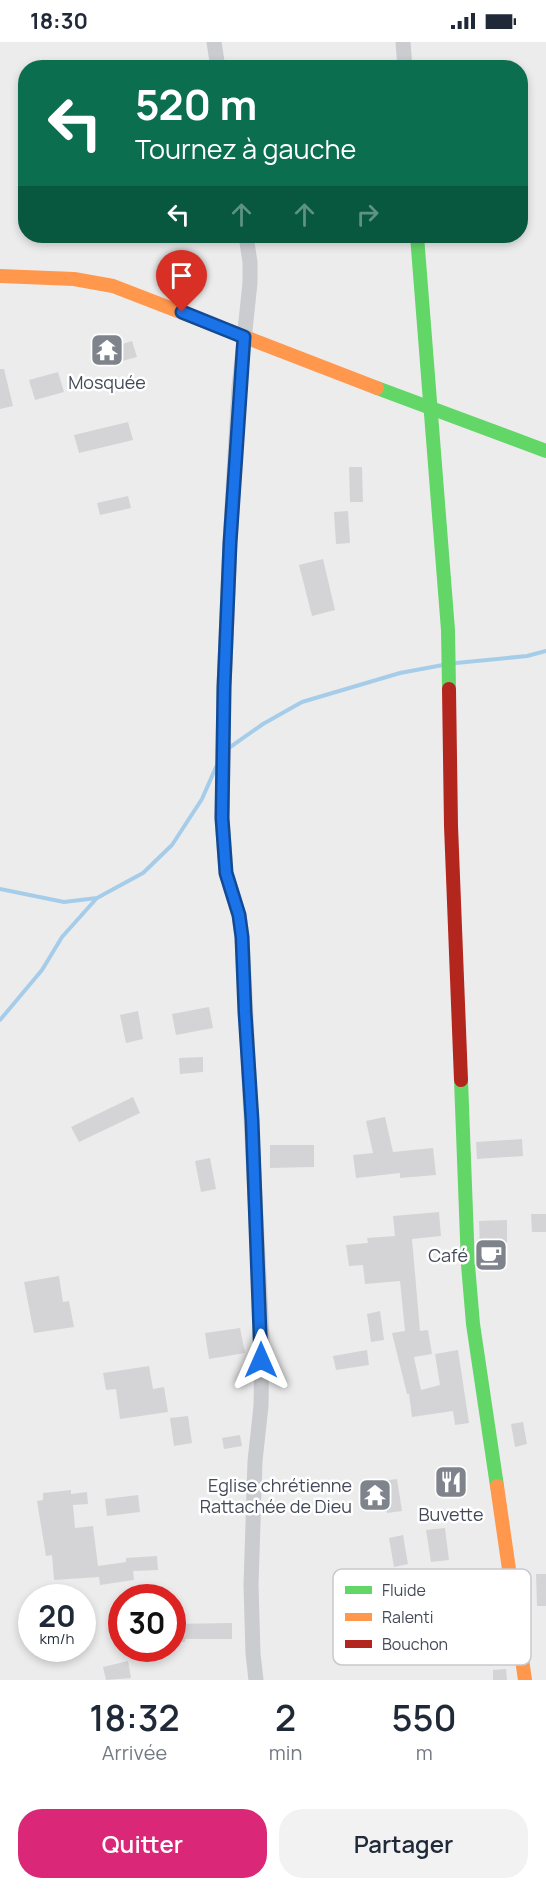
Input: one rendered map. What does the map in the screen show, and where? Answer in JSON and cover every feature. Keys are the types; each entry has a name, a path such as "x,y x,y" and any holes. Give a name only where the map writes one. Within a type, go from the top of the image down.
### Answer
{"street":[{"path":"214,42 217,60"},
{"path":"404,42 405,60"},
{"path":"247,243 250,283 244,337 229,565 222,818 226,873 239,915 242,937 262,1337 261,1406 255,1461 251,1585 256,1680"},
{"path":"418,243 448,630 451,826 468,1265 473,1324 509,1569"},
{"path":"0,276 74,279 112,286 430,409 546,451"},
{"path":"523,1665 525,1680"}],"building":[{"path":"132,341 137,357 111,364 106,349"},
{"path":"0,369 4,369 13,406 0,409"},
{"path":"58,372 64,392 35,400 29,380"},
{"path":"128,422 133,440 79,453 74,435"},
{"path":"349,467 362,467 363,502 350,502"},
{"path":"128,496 131,508 100,515 97,503"},
{"path":"348,511 350,543 336,544 334,512"},
{"path":"323,559 335,610 312,616 299,565"},
{"path":"209,1007 213,1028 176,1035 172,1014"},
{"path":"138,1011 143,1039 126,1043 120,1015"},
{"path":"203,1057 203,1072 180,1074 179,1058"},
{"path":"133,1097 140,1113 79,1142 71,1127"},
{"path":"385,1117 393,1152 433,1148 436,1175 400,1178 400,1173 356,1178 353,1155 373,1153 366,1121"},
{"path":"522,1139 523,1156 477,1159 476,1142"},
{"path":"270,1145 314,1145 314,1167 270,1168"},
{"path":"210,1158 216,1189 201,1192 195,1161"},
{"path":"439,1212 441,1236 412,1239 420,1331 428,1330 432,1354 414,1357 421,1390 440,1385 435,1354 458,1350 469,1423 455,1425 453,1411 412,1417 409,1394 407,1394 392,1333 405,1331 400,1281 365,1284 363,1265 349,1266 346,1245 368,1243 367,1238 395,1236 393,1216"},
{"path":"531,1214 546,1214 546,1232 532,1232"},
{"path":"507,1220 507,1252 480,1252 479,1221"},
{"path":"59,1276 63,1302 69,1301 74,1327 34,1333 24,1282"},
{"path":"380,1311 384,1340 371,1342 367,1314"},
{"path":"240,1328 245,1353 209,1359 205,1333"},
{"path":"367,1350 369,1365 336,1370 333,1356"},
{"path":"149,1366 153,1389 164,1387 168,1412 120,1419 116,1389 106,1390 103,1373"},
{"path":"188,1416 192,1443 174,1446 170,1418"},
{"path":"523,1422 527,1444 515,1447 511,1424"},
{"path":"240,1435 242,1446 224,1449 222,1438"},
{"path":"397,1479 402,1511 387,1513 382,1481"},
{"path":"71,1490 71,1494 87,1492 88,1504 73,1505 75,1528 93,1526 98,1566 126,1562 126,1558 157,1556 158,1570 133,1571 134,1580 100,1585 99,1577 54,1580 52,1555 46,1556 37,1501 43,1500 43,1493"},
{"path":"138,1495 140,1512 107,1516 105,1499"},
{"path":"445,1528 449,1560 431,1562 426,1530"},
{"path":"403,1535 408,1564 394,1567 389,1538"},
{"path":"536,1574 546,1574 546,1606 537,1606"},
{"path":"232,1623 232,1639 186,1639 186,1624"},
{"path":"128,1662 131,1678 106,1680 103,1667"},
{"path":"506,1669 507,1680 493,1680 493,1670"}],"waterway":[{"path":"456,663 527,656 546,651"},
{"path":"226,750 263,724 302,702 400,673 443,665"},
{"path":"0,889 64,902 97,898 143,873 172,845 202,799 216,767"},
{"path":"0,1020 42,970 62,937 96,899"}],"traffic: fast":[{"path":"418,243 448,630 449,689"},
{"path":"377,388 546,451"},
{"path":"461,1080 468,1265 473,1324 497,1486"}],"traffic: slow":[{"path":"0,276 74,279 113,286 377,388"},
{"path":"497,1486 509,1569"},
{"path":"523,1665 525,1680"}],"traffic: jam":[{"path":"449,689 451,826 461,1080"}],"place":[{"name":"Mosquée","path":"107,350"},
{"name":"Café","path":"491,1255"},
{"name":"Buvette","path":"451,1482"},
{"name":"Eglise chrétienne Rattachée de Dieu","path":"375,1495"}],"route":[{"path":"182,312 244,337 230,543 224,687 222,818 226,873 239,915 242,937 262,1337 261,1360"}]}
